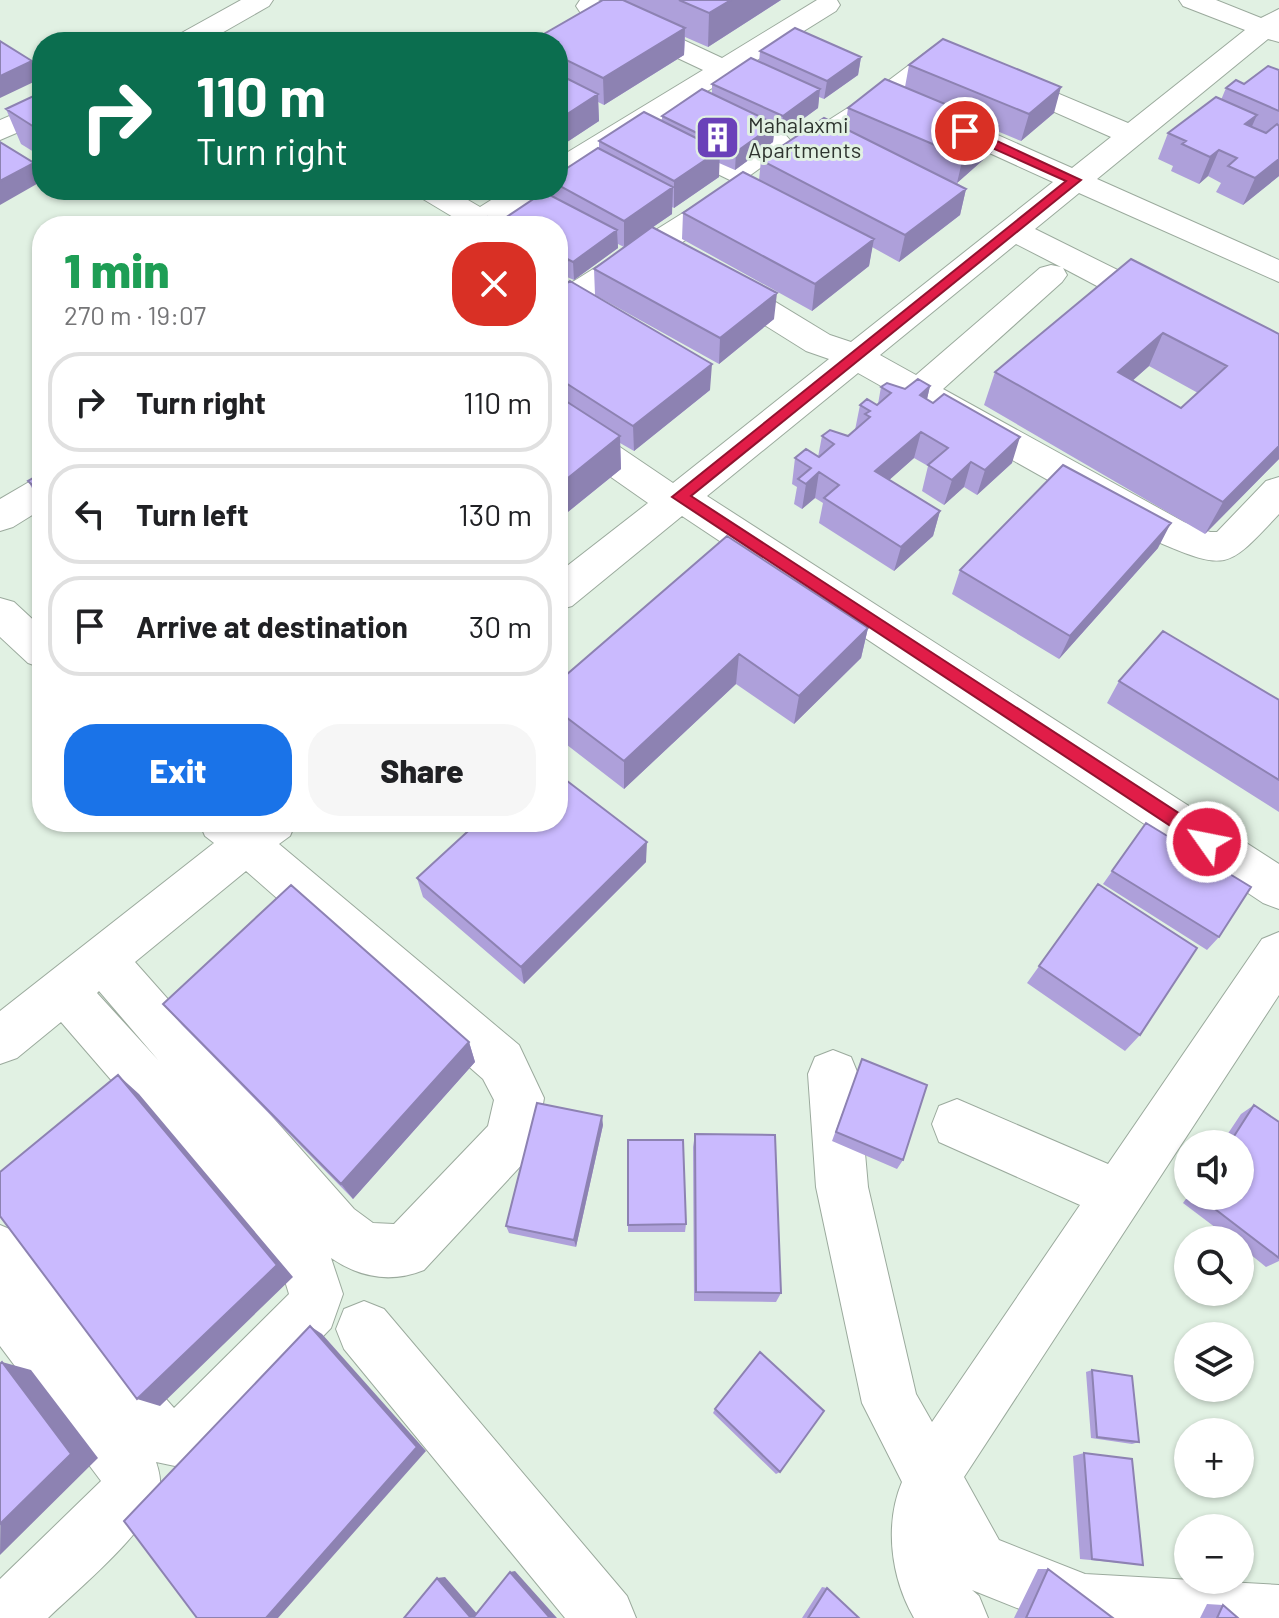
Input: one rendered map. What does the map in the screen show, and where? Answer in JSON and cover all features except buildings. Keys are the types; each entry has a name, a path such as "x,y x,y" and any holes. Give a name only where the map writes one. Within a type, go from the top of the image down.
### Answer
{"street":[{"path":"204,32 260,0"},
{"path":"568,165 827,5 816,0"},
{"path":"1192,0 1274,27"},
{"path":"589,6 728,67 763,79"},
{"path":"568,576 677,499 1131,135 1274,27"},
{"path":"686,93 782,138 790,138 816,131 886,96 943,53 1131,135"},
{"path":"593,115 631,126 734,173 775,143 775,140 686,93"},
{"path":"886,96 1279,272"},
{"path":"0,131 32,116"},
{"path":"631,126 646,137 729,179 687,211"},
{"path":"816,131 845,154"},
{"path":"568,302 680,258 816,131"},
{"path":"568,165 607,175"},
{"path":"443,200 465,216"},
{"path":"486,216 512,200"},
{"path":"1013,230 1194,322"},
{"path":"680,258 818,343 855,356 1171,532 1207,547 1227,545 1279,490"},
{"path":"919,391 1051,275"},
{"path":"568,429 1279,889"},
{"path":"0,517 32,497"},
{"path":"0,613 32,643"},
{"path":"0,1041 102,959 245,832"},
{"path":"102,959 335,1228 365,1249 405,1251 511,1139 519,1098 501,1062 249,832"},
{"path":"957,1618 934,1595 922,1552 923,1502 939,1463 1279,954"},
{"path":"0,1252 159,1434 175,1437 191,1432 312,1309 316,1294 308,1266 64,991"},
{"path":"833,1074 842,1187 890,1403 978,1562 1085,1605 1279,1616"},
{"path":"957,1124 1118,1195"},
{"path":"0,1301 129,1466 131,1490 111,1515 4,1618"},
{"path":"364,1329 605,1618"}],"place":[{"name":"Mahalaxmi Apartments","path":"717,138"}],"route":[{"path":"965,131 1075,180 680,497 1207,842"}]}
